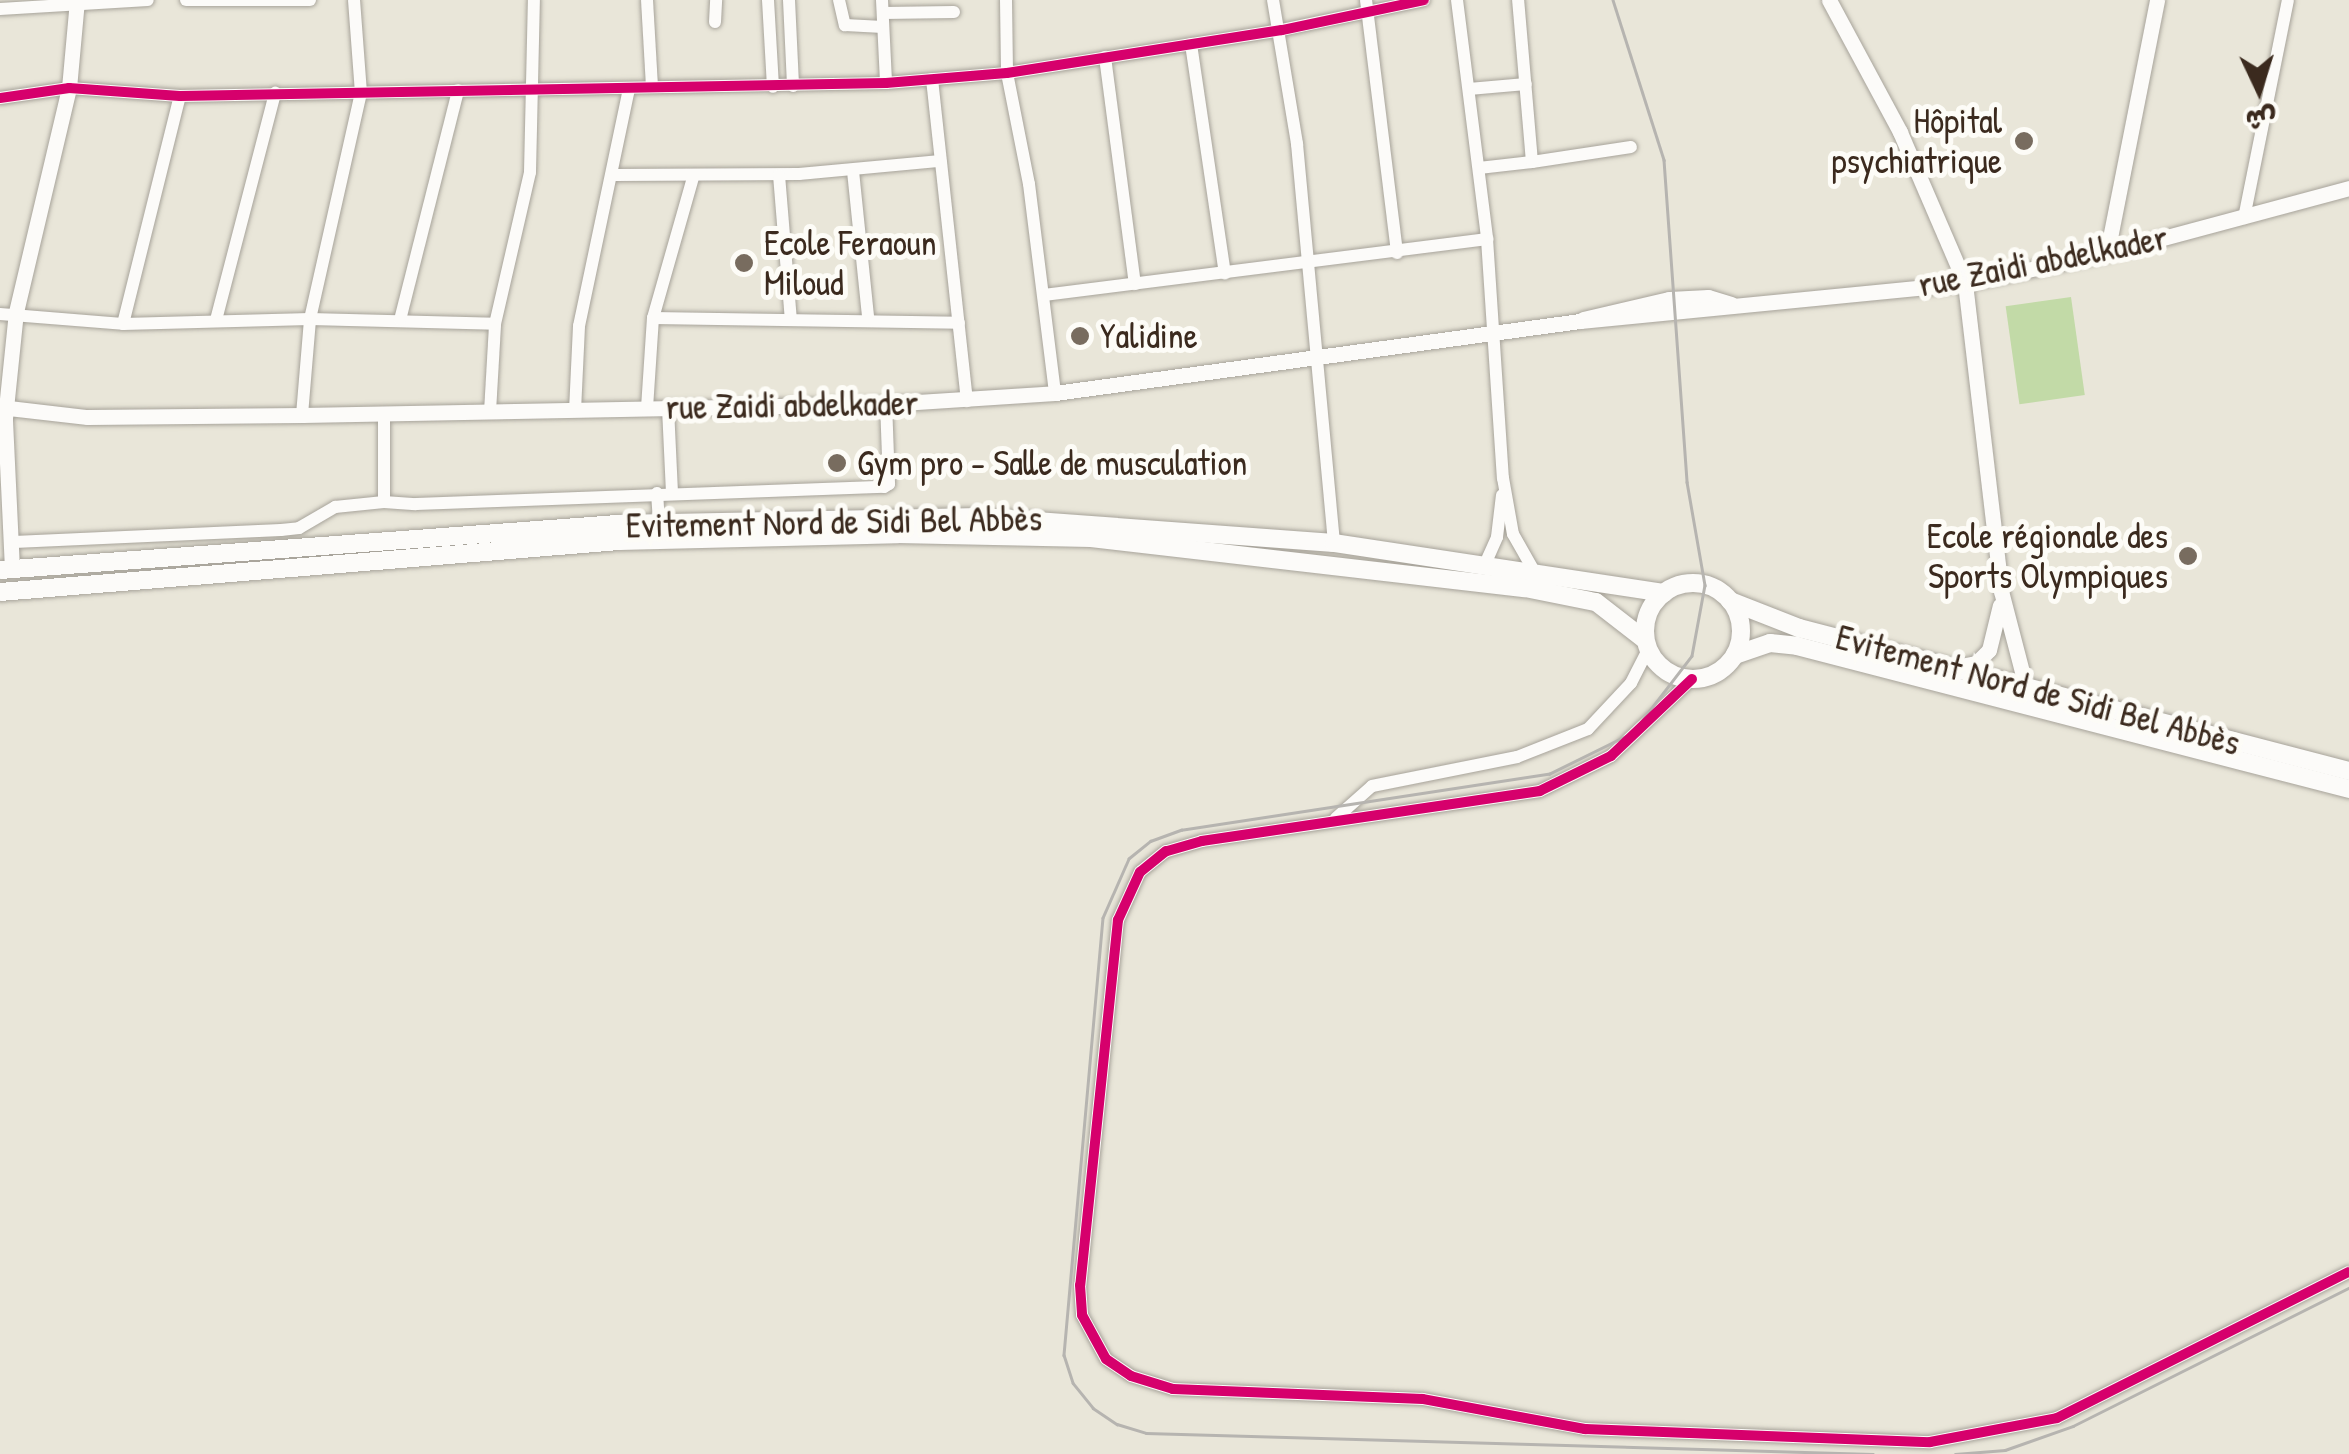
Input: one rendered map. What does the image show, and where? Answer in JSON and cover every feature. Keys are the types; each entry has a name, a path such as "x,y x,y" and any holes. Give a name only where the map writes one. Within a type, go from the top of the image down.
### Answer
{"highway":[{"name":"Evitement Nord de Sidi Bel Abbès","path":"6,570 659,523 1017,518 1334,543 1486,562 1664,592"},
{"name":"Evitement Nord de Sidi Bel Abbès","path":"0,592 619,541 897,534 1091,538 1437,574 1596,602 1646,644"},
{"path":"1700,584 1730,601 1740,621 1734,655 1724,668 1692,680 1663,670 1646,644 1648,613 1664,592 1700,584"},
{"name":"Evitement Nord de Sidi Bel Abbès","path":"1730,601 1770,620 2349,771"},
{"name":"Evitement Nord de Sidi Bel Abbès","path":"1734,655 1770,643 1797,646 2349,790"}],"main road":[{"path":"6,570 14,542 3,407 8,313 69,88 76,0"},
{"path":"1829,0 1884,99 1965,283 2002,592 2026,687"},
{"path":"2107,254 2156,0"},
{"name":"rue Zaidi abdelkader","path":"3,407 87,417 302,416 886,404 1055,392 1580,321 1669,300 1708,297 1731,304 1965,283 2107,254 2349,188"},
{"path":"1938,666 1968,666 1989,650 2002,592"}],"street":[{"path":"0,9 76,0 148,0"},
{"path":"186,0 310,0"},
{"path":"302,416 310,318 361,94 354,0"},
{"path":"490,412 495,324 530,172 535,88 534,0"},
{"path":"647,0 652,87"},
{"path":"715,22 716,0"},
{"path":"768,0 773,87"},
{"path":"789,0 793,86"},
{"path":"839,0 845,26 883,13 954,12"},
{"path":"1006,0 1007,73 1044,295 1055,392"},
{"path":"1273,0 1282,30 1334,543"},
{"path":"0,98 69,88 180,96 773,87 932,80 1007,73 1282,30 1368,6 1424,0"},
{"path":"1457,0 1487,239 1490,332 1504,478 1513,534 1534,571"},
{"path":"1518,0 1532,162"},
{"path":"2244,218 2288,0"},
{"path":"1368,6 1397,253"},
{"path":"883,13 886,83"},
{"path":"1191,44 1224,274"},
{"path":"1104,56 1135,284"},
{"path":"932,80 967,400"},
{"path":"1469,89 1526,84"},
{"path":"575,411 579,326 615,175 629,88"},
{"path":"400,320 458,90"},
{"path":"216,320 275,93"},
{"path":"123,324 180,96"},
{"path":"1479,168 1631,146"},
{"path":"615,175 693,178 854,172 940,161"},
{"path":"854,172 868,318"},
{"path":"779,175 792,320"},
{"path":"647,408 653,318 693,178"},
{"path":"1044,295 1487,239"},
{"path":"8,313 123,324 310,318 495,324"},
{"path":"653,318 868,318 959,323"},
{"path":"14,542 281,530 299,528 335,506 384,502 884,487 889,484 886,404"},
{"path":"668,408 672,492"},
{"path":"384,414 384,502"},
{"path":"1486,562 1497,537 1504,478"},
{"path":"657,493 659,523"},
{"path":"1334,820 1372,786 1566,741 1606,714 1646,644"},
{"path":"1692,680 1632,740 1561,782 1522,795 1182,845 1152,861 1125,896 1113,956 1080,1299 1096,1344 1131,1376 1173,1389 1423,1398 1585,1429 1964,1440 2072,1412 2349,1272"},
{"path":"1372,786 1378,814"}],"green space":[{"path":"2071,297 2085,395 2019,404 2006,306"}],"tram line":[{"path":"1613,0 1664,160 1687,482 1705,585 1692,656 1633,733 1550,774 1182,830 1151,841 1129,859 1103,918 1064,1355 1073,1383 1093,1408 1117,1424 1146,1433 1873,1454"},
{"path":"1955,1454 2005,1450 2073,1426 2349,1288"}],"cycle path":[{"path":"0,98 69,88 180,96 886,83 1007,73 1282,30 1424,0"},
{"path":"1692,679 1611,756 1540,791 1202,841 1166,851 1140,872 1118,920 1080,1285 1082,1315 1106,1359 1131,1376 1173,1389 1423,1399 1585,1429 1930,1442 2057,1418 2349,1272"}],"place":[{"name":"Hôpital psychiatrique","path":"2024,141"},
{"name":"Ecole Feraoun Miloud","path":"744,263"},
{"name":"Yalidine","path":"1080,336"},
{"name":"Gym pro - Salle de musculation","path":"837,463"},
{"name":"Ecole régionale des Sports Olympiques","path":"2188,556"}]}
